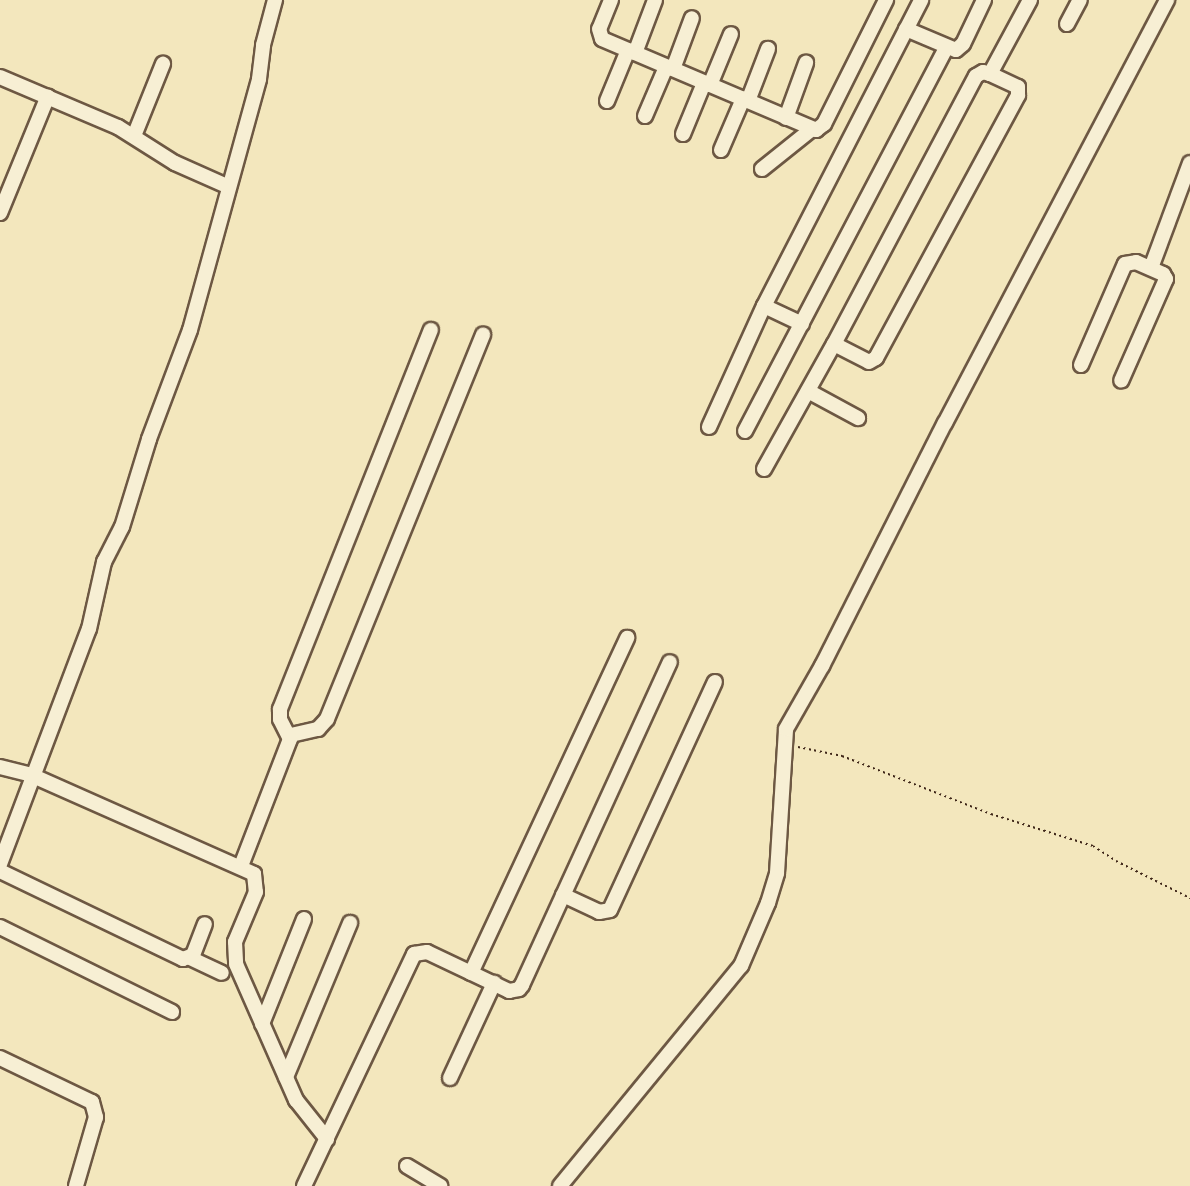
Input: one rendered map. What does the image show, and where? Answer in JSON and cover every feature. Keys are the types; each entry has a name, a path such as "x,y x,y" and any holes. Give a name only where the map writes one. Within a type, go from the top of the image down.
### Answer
{"street":[{"path":"0,864 31,775 85,638 104,562 122,527 149,439 190,330 259,79 263,45 275,0"},
{"path":"611,0 599,36 812,130 819,130 824,124 886,0"},
{"path":"607,101 655,0"},
{"path":"709,427 764,306 921,0"},
{"path":"906,29 956,50 963,44 984,0"},
{"path":"990,74 1030,0"},
{"path":"1067,24 1080,0"},
{"path":"560,1186 741,966 768,903 777,873 783,744 791,719 822,666 945,423 1167,0"},
{"path":"645,116 692,18"},
{"path":"683,134 731,34"},
{"path":"745,431 946,48"},
{"path":"721,150 768,49"},
{"path":"786,118 806,63"},
{"path":"134,136 163,64"},
{"path":"764,469 835,344 976,76 983,72 990,74 1018,88 1018,95 876,358 869,362 835,344"},
{"path":"0,76 134,136 175,163 228,186"},
{"path":"0,213 48,96"},
{"path":"762,169 812,130"},
{"path":"1151,268 1190,163"},
{"path":"1081,365 1125,264 1136,262 1165,276 1165,282 1121,381"},
{"path":"764,306 802,324"},
{"path":"291,735 280,719 281,709 432,330"},
{"path":"291,735 318,729 327,719 483,334"},
{"path":"808,391 858,418"},
{"path":"471,973 627,638"},
{"path":"304,1186 414,954 428,952 509,991 519,989 670,662"},
{"path":"563,895 599,912 610,910 715,682"},
{"path":"241,866 291,735"},
{"path":"0,766 31,775 254,874 257,884 233,954 302,1109 327,1139"},
{"path":"0,871 183,959 190,958 222,973"},
{"path":"262,1024 304,919"},
{"path":"286,1077 349,923"},
{"path":"190,958 205,924"},
{"path":"0,927 172,1012"},
{"path":"450,1078 494,984"},
{"path":"0,1058 92,1102 96,1117 76,1186"},
{"path":"407,1166 440,1186"}],"path":[{"path":"783,744 842,756 991,814 1075,839 1190,898"}]}
